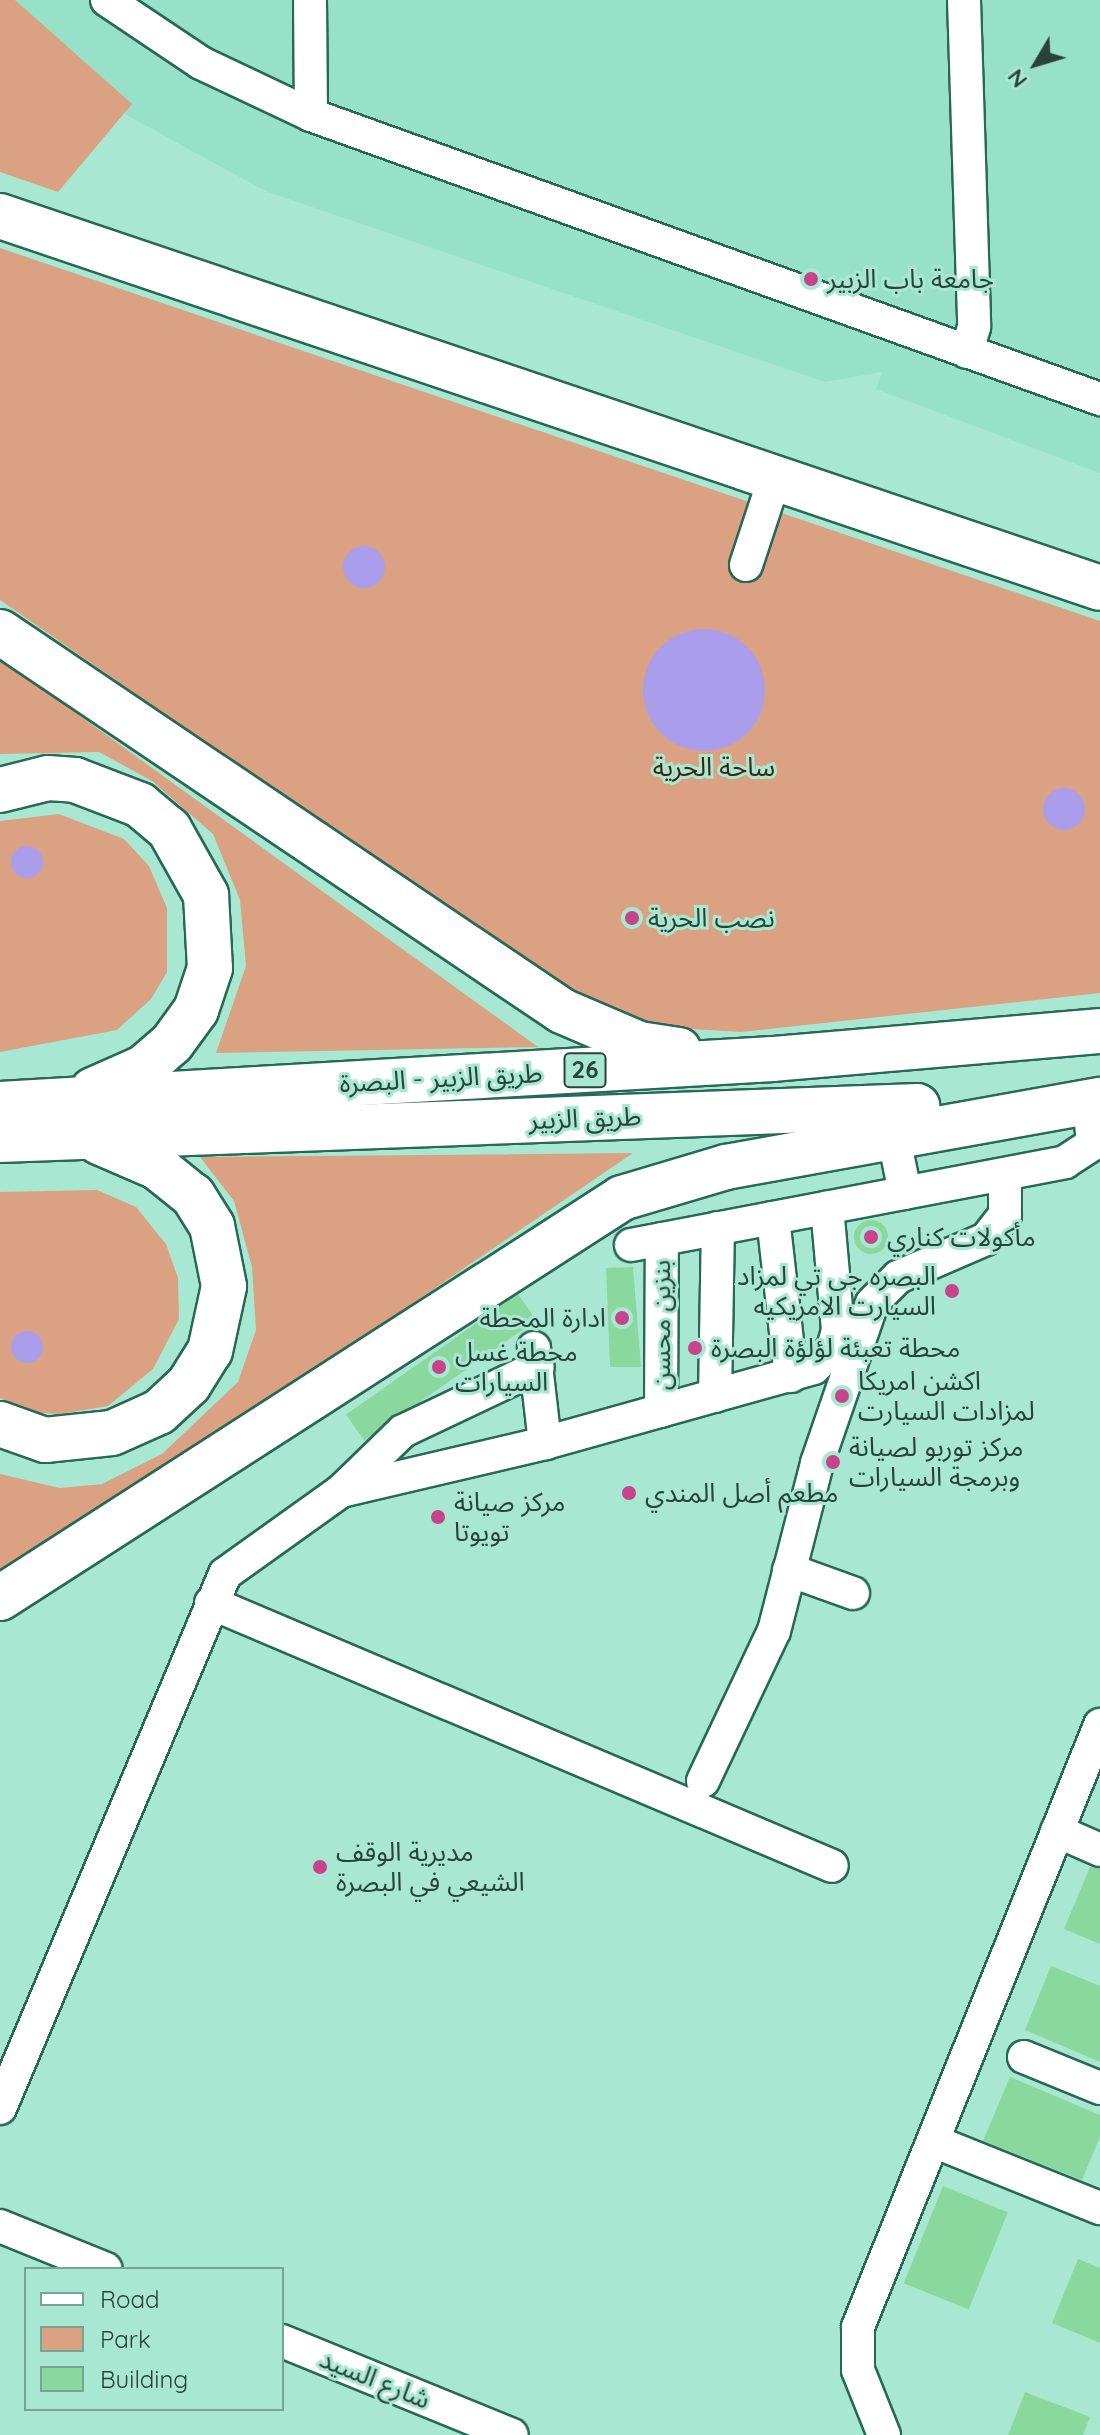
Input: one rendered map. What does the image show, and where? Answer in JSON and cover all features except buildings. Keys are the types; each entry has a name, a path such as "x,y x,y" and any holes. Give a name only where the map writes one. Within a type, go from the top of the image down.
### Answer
{"highway":[{"path":"0,216 1100,588"},
{"path":"0,632 562,1011 639,1044 773,1059"},
{"path":"0,790 48,778 75,780 140,805 169,829 206,895 210,968 196,1010 172,1043 143,1068 69,1119 129,1152 193,1196 212,1226 220,1257 222,1315 210,1351 189,1384 159,1412 85,1438 45,1440 0,1424"},
{"name":"طريق الزبير - البصرة","path":"69,1119 1100,1031"},
{"path":"0,1598 591,1213 661,1183 893,1133 1096,1101"},
{"name":"طريق الزبير","path":"69,1119 1096,1101"},
{"name":"26","path":"0,1104 69,1119"},
{"name":"26","path":"0,1140 69,1119"}],"street":[{"path":"107,0 201,63 311,115 1100,399"},
{"path":"310,0 311,115"},
{"path":"964,0 974,327 967,352"},
{"path":"746,565 775,477"},
{"path":"715,1396 718,1228 1005,1176 1084,1152 1093,1144 1096,1101"},
{"path":"893,1133 905,1193"},
{"path":"703,1781 774,1631 817,1463 872,1303 898,1277 986,1239 1005,1215 1005,1176"},
{"path":"341,1491 545,1443 791,1376 821,1362 836,1339 827,1207"},
{"path":"773,1218 791,1376"},
{"name":"بنزين محسن","path":"661,1411 646,1242 718,1228"},
{"path":"0,2108 225,1574 341,1491 403,1431 536,1357 545,1443"},
{"path":"789,1570 853,1593"},
{"path":"211,1603 832,1866"},
{"path":"884,2435 858,2370 858,2327 1100,1725"},
{"path":"1057,1831 1100,1850"},
{"path":"1024,2057 1100,2088"},
{"path":"933,2141 1099,2204"},
{"path":"0,2226 101,2267"},
{"name":"شارع السيد","path":"284,2342 512,2435"}],"shaded area":[{"name":"جامعة باب الزبير","path":"0,0 1100,0 1100,473 876,389 882,372 825,382 265,191 112,107"},
{"path":"364,546 379,552 385,567 379,582 364,588 349,582 343,567 349,552"},
{"path":"704,629 727,634 747,647 760,667 765,690 760,713 747,733 727,746 704,751 681,746 661,733 648,713 643,690 648,667 661,647 681,634"},
{"path":"1064,788 1079,794 1085,809 1079,824 1064,830 1049,824 1043,809 1049,794"},
{"path":"27,846 38,851 43,862 38,873 27,878 16,873 11,862 16,851"},
{"path":"27,1331 38,1336 43,1347 38,1358 27,1363 16,1358 11,1347 16,1336"}],"green space":[{"path":"0,0 15,0 132,104 58,192 0,172"},
{"name":"ساحة الحرية","path":"0,248 1100,621 1100,993 741,1032 659,1027 546,978 0,600"},
{"path":"0,658 538,1047 216,1053 246,966 240,900 213,834 152,781 99,752 0,754"},
{"path":"59,814 124,839 149,866 167,908 167,972 151,999 117,1030 0,1052 0,821"},
{"path":"633,1153 0,1585 0,1474 60,1488 102,1484 162,1454 238,1382 256,1330 252,1267 234,1201 200,1157"},
{"path":"97,1190 136,1207 166,1244 178,1278 179,1319 153,1369 108,1406 60,1414 27,1412 0,1398 0,1192"}],"place":[{"name":"جامعة باب الزبير","path":"811,279"},
{"name":"نصب الحرية","path":"632,918"},
{"name":"مأكولات كناري","path":"871,1237"},
{"name":"البصره جي تي لمزاد السيارت الامريكيه","path":"952,1291"},
{"name":"ادارة المحطة","path":"622,1318"},
{"name":"محطة تعبئة لؤلؤة البصرة","path":"695,1348"},
{"name":"محطة غسل السيارات","path":"439,1367"},
{"name":"اكشن امريكا لمزادات السيارت","path":"842,1396"},
{"name":"مركز توربو لصيانة وبرمجة السيارات","path":"833,1462"},
{"name":"مطعم أصل المندي","path":"629,1493"},
{"name":"مركز صيانة تويوتا","path":"438,1517"},
{"name":"مديرية الوقف الشيعي في البصرة","path":"320,1867"}]}
